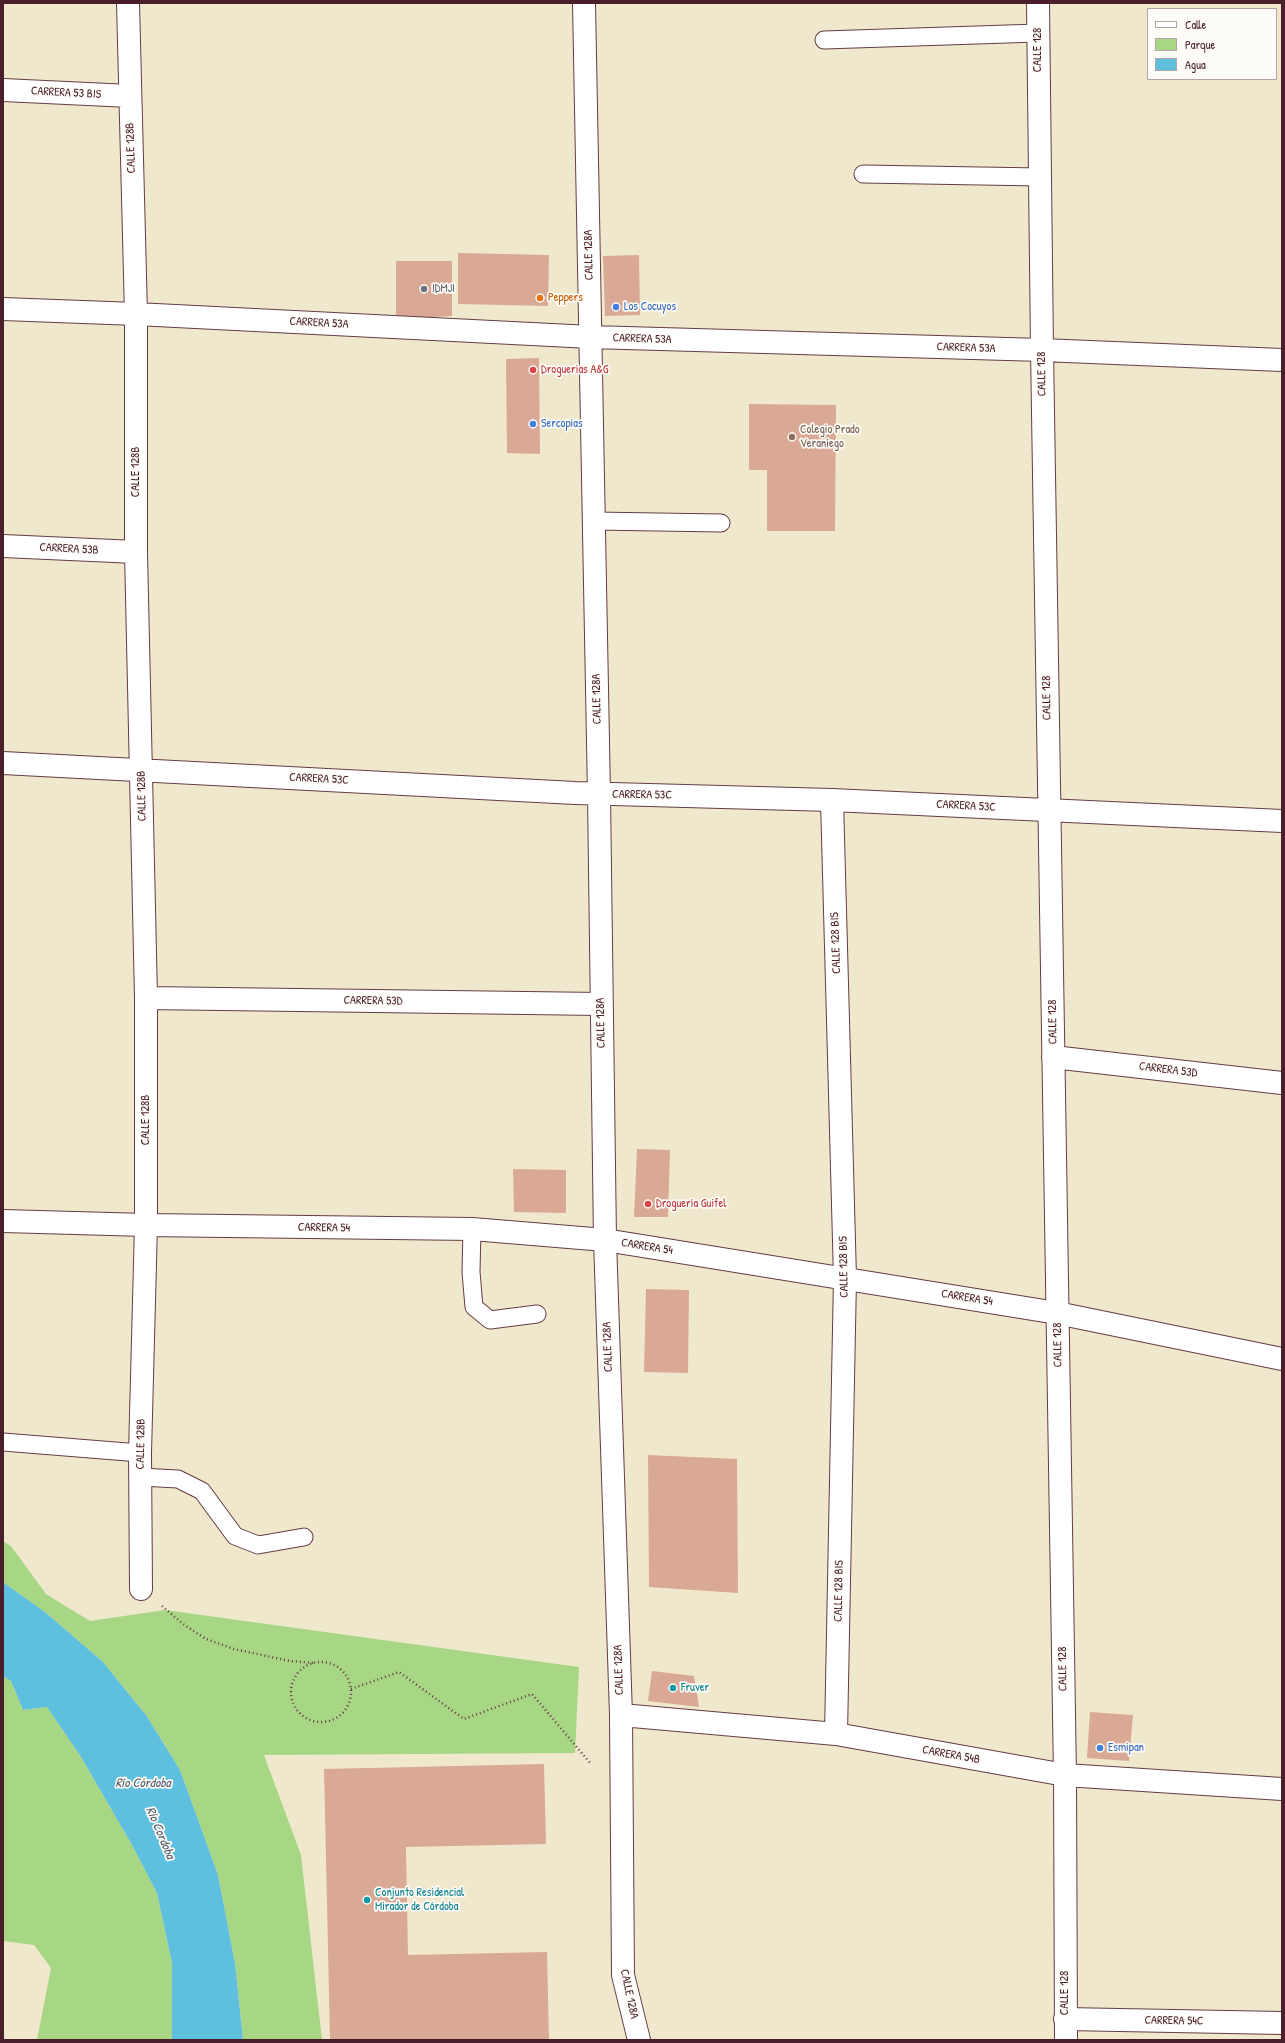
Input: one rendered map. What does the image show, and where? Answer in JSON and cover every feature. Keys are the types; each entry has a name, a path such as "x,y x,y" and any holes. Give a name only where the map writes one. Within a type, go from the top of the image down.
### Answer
{"street":[{"name":"CALLE 128B","path":"128,3 136,314 136,552 146,998 146,1225 140,1453 141,1589"},
{"name":"CALLE 128A","path":"584,3 599,794 604,1240 621,1715 623,1975 639,2040"},
{"name":"CALLE 128","path":"1038,3 1049,810 1065,1775 1066,2040"},
{"name":"CARRERA 53 BIS","path":"3,90 130,96"},
{"name":"CARRERA 53A","path":"3,309 136,314 591,337 1042,350 1282,360"},
{"name":"CARRERA 53B","path":"3,546 136,552"},
{"name":"CARRERA 53C","path":"3,762 599,794 832,800 1282,821"},
{"name":"CALLE 128 BIS","path":"832,800 845,1278 836,1734"},
{"name":"CARRERA 53D","path":"146,998 601,1004"},
{"name":"CARRERA 53D","path":"1053,1057 1282,1083"},
{"name":"CARRERA 54","path":"3,1221 146,1225 472,1229 604,1240 1057,1313 1282,1359"},
{"name":"CARRERA 54B","path":"621,1715 836,1734 1065,1775 1282,1789"},
{"name":"CARRERA 54C","path":"1065,2019 1282,2023"}],"lane":[{"path":"824,40 1038,33"},
{"path":"863,174 1040,177"},
{"path":"594,521 721,523"},
{"path":"472,1229 471,1272 474,1307 490,1320 537,1314"},
{"path":"3,1442 140,1453"},
{"path":"140,1477 178,1479 202,1491 235,1536 258,1545 304,1537"}],"path":[{"path":"141,1589 183,1624 206,1639 240,1650 290,1661 314,1663 324,1662 342,1671 348,1679 351,1689 350,1699 340,1716 332,1721 313,1721 304,1717 292,1702 291,1692 293,1682 305,1667 314,1663"},
{"path":"351,1689 399,1672 464,1719 532,1694 591,1764"}],"green space":[{"path":"3,1541 11,1546 46,1594 90,1621 165,1610 579,1667 575,1753 264,1755 301,1855 322,2040 243,2040 235,1963 218,1875 180,1770 146,1715 103,1662 45,1612 3,1582"},
{"path":"3,1676 11,1681 23,1710 47,1707 81,1757 132,1845 157,1893 172,1963 172,2040 37,2040 51,1968 34,1945 3,1941"}],"water":[{"name":"Río Córdoba","path":"3,1582 45,1612 103,1662 146,1715 180,1770 218,1875 235,1963 243,2040 172,2040 172,1963 157,1893 132,1845 81,1757 47,1707 23,1710 11,1681 3,1676"}],"building":[{"path":"458,253 549,255 548,306 458,304"},
{"path":"639,255 640,315 605,316 603,256"},
{"name":"IDMJI","path":"396,261 452,261 452,316 396,319"},
{"path":"539,358 540,454 507,453 506,359"},
{"name":"Colegio Prado Veraniego","path":"749,404 836,405 835,531 767,531 767,470 749,470"},
{"path":"637,1149 670,1150 668,1217 634,1217"},
{"path":"513,1169 566,1170 566,1213 514,1212"},
{"path":"646,1289 689,1290 688,1373 644,1372"},
{"path":"648,1455 737,1459 738,1593 649,1587"},
{"name":"Fruver","path":"652,1671 694,1676 699,1707 648,1701"},
{"path":"1090,1712 1133,1715 1129,1761 1087,1758"},
{"name":"Conjunto Residencial Mirador de Córdoba","path":"544,1764 546,1844 406,1847 408,1955 547,1952 549,2040 330,2040 324,1769"}],"place":[{"name":"IDMJI","path":"424,289"},
{"name":"Peppers","path":"540,298"},
{"name":"Los Cocuyos","path":"616,307"},
{"name":"Droguerias A&G","path":"533,370"},
{"name":"Sercopias","path":"533,424"},
{"name":"Colegio Prado Veraniego","path":"792,437"},
{"name":"Droguería Guifel","path":"648,1204"},
{"name":"Fruver","path":"673,1688"},
{"name":"Esmipan","path":"1100,1748"},
{"name":"Conjunto Residencial Mirador de Córdoba","path":"367,1900"}],"water label":[{"name":"Río Cordoba","path":"160,1833"}]}
